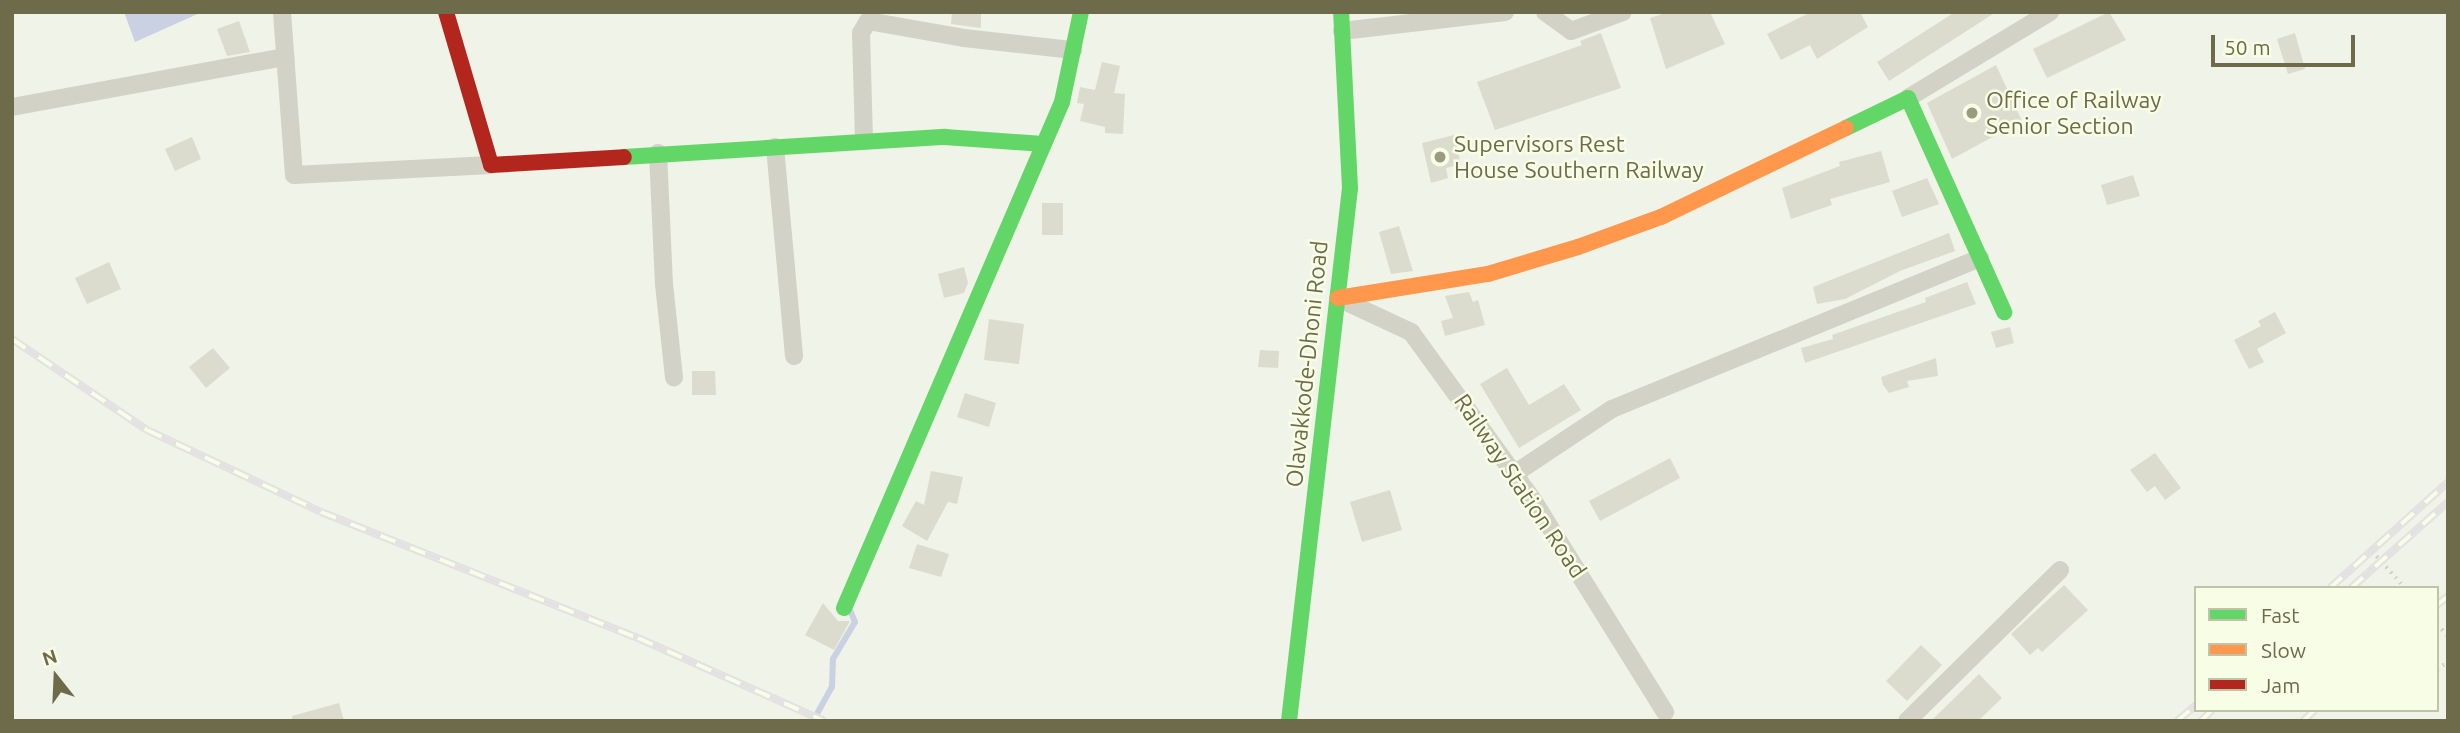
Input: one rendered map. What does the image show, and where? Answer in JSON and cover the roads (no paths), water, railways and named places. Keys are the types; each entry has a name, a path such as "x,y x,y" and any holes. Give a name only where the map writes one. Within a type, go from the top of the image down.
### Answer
{"street":[{"path":"282,12 294,175 945,136 1043,144"},
{"path":"446,12 491,165"},
{"path":"844,608 1062,102 1081,12"},
{"name":"Olavakkode-Dhoni Road","path":"1289,721 1350,188 1341,12"},
{"path":"1342,31 1504,12"},
{"path":"1545,12 1571,31 1623,12"},
{"path":"1338,298 1488,274 1578,247 1661,217 1908,98 2050,12"},
{"path":"864,140 861,33 868,21 964,38 1073,50"},
{"path":"12,107 285,57"},
{"path":"1908,98 2004,312"},
{"path":"775,147 794,356"},
{"path":"659,153 663,284 674,377"},
{"path":"1514,474 1612,409 1980,258"},
{"name":"Railway Station Road","path":"1338,298 1411,332 1514,474 1665,712"},
{"path":"1907,721 2060,570"}],"water":[{"path":"124,12 202,12 135,42"}],"waterway":[{"path":"813,721 832,687 833,659 855,622 850,610"}],"railway":[{"path":"12,339 147,430 321,512 638,638 824,721"},
{"path":"2332,586 2448,482"},
{"path":"2353,586 2448,502"},
{"path":"2439,603 2448,596"},
{"path":"2177,721 2194,707"},
{"path":"2201,721 2210,712"},
{"path":"2303,721 2313,712"}],"place":[{"name":"Office of Railway Senior Section","path":"1972,113"},
{"name":"Supervisors Rest House Southern Railway","path":"1440,157"}]}
